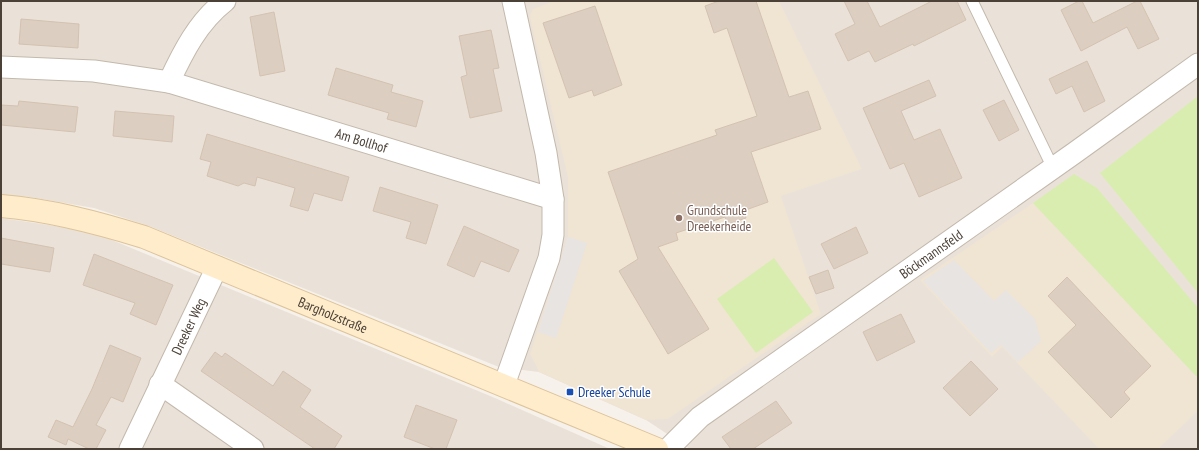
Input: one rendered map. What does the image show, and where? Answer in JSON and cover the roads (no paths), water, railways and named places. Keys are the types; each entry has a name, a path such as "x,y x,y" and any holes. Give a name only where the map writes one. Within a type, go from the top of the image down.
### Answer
{"main road":[{"name":"Bargholzstraße","path":"1,206 30,208 89,220 144,237 657,449"}],"street":[{"path":"170,82 185,47 213,10 225,1"},
{"path":"504,385 550,258 553,235 553,200 546,153 513,1"},
{"name":"Böckmannsfeld","path":"668,449 700,417 1198,64"},
{"name":"Am Bollhof","path":"1,67 94,71 170,82 553,200"},
{"name":"Dreeker Weg","path":"130,449 217,267"},
{"path":"160,384 253,449"}],"lane":[{"path":"972,1 1053,168"}],"place":[{"name":"Grundschule Dreekerheide","path":"679,218"},
{"name":"Dreeker Schule","path":"570,392"}]}
